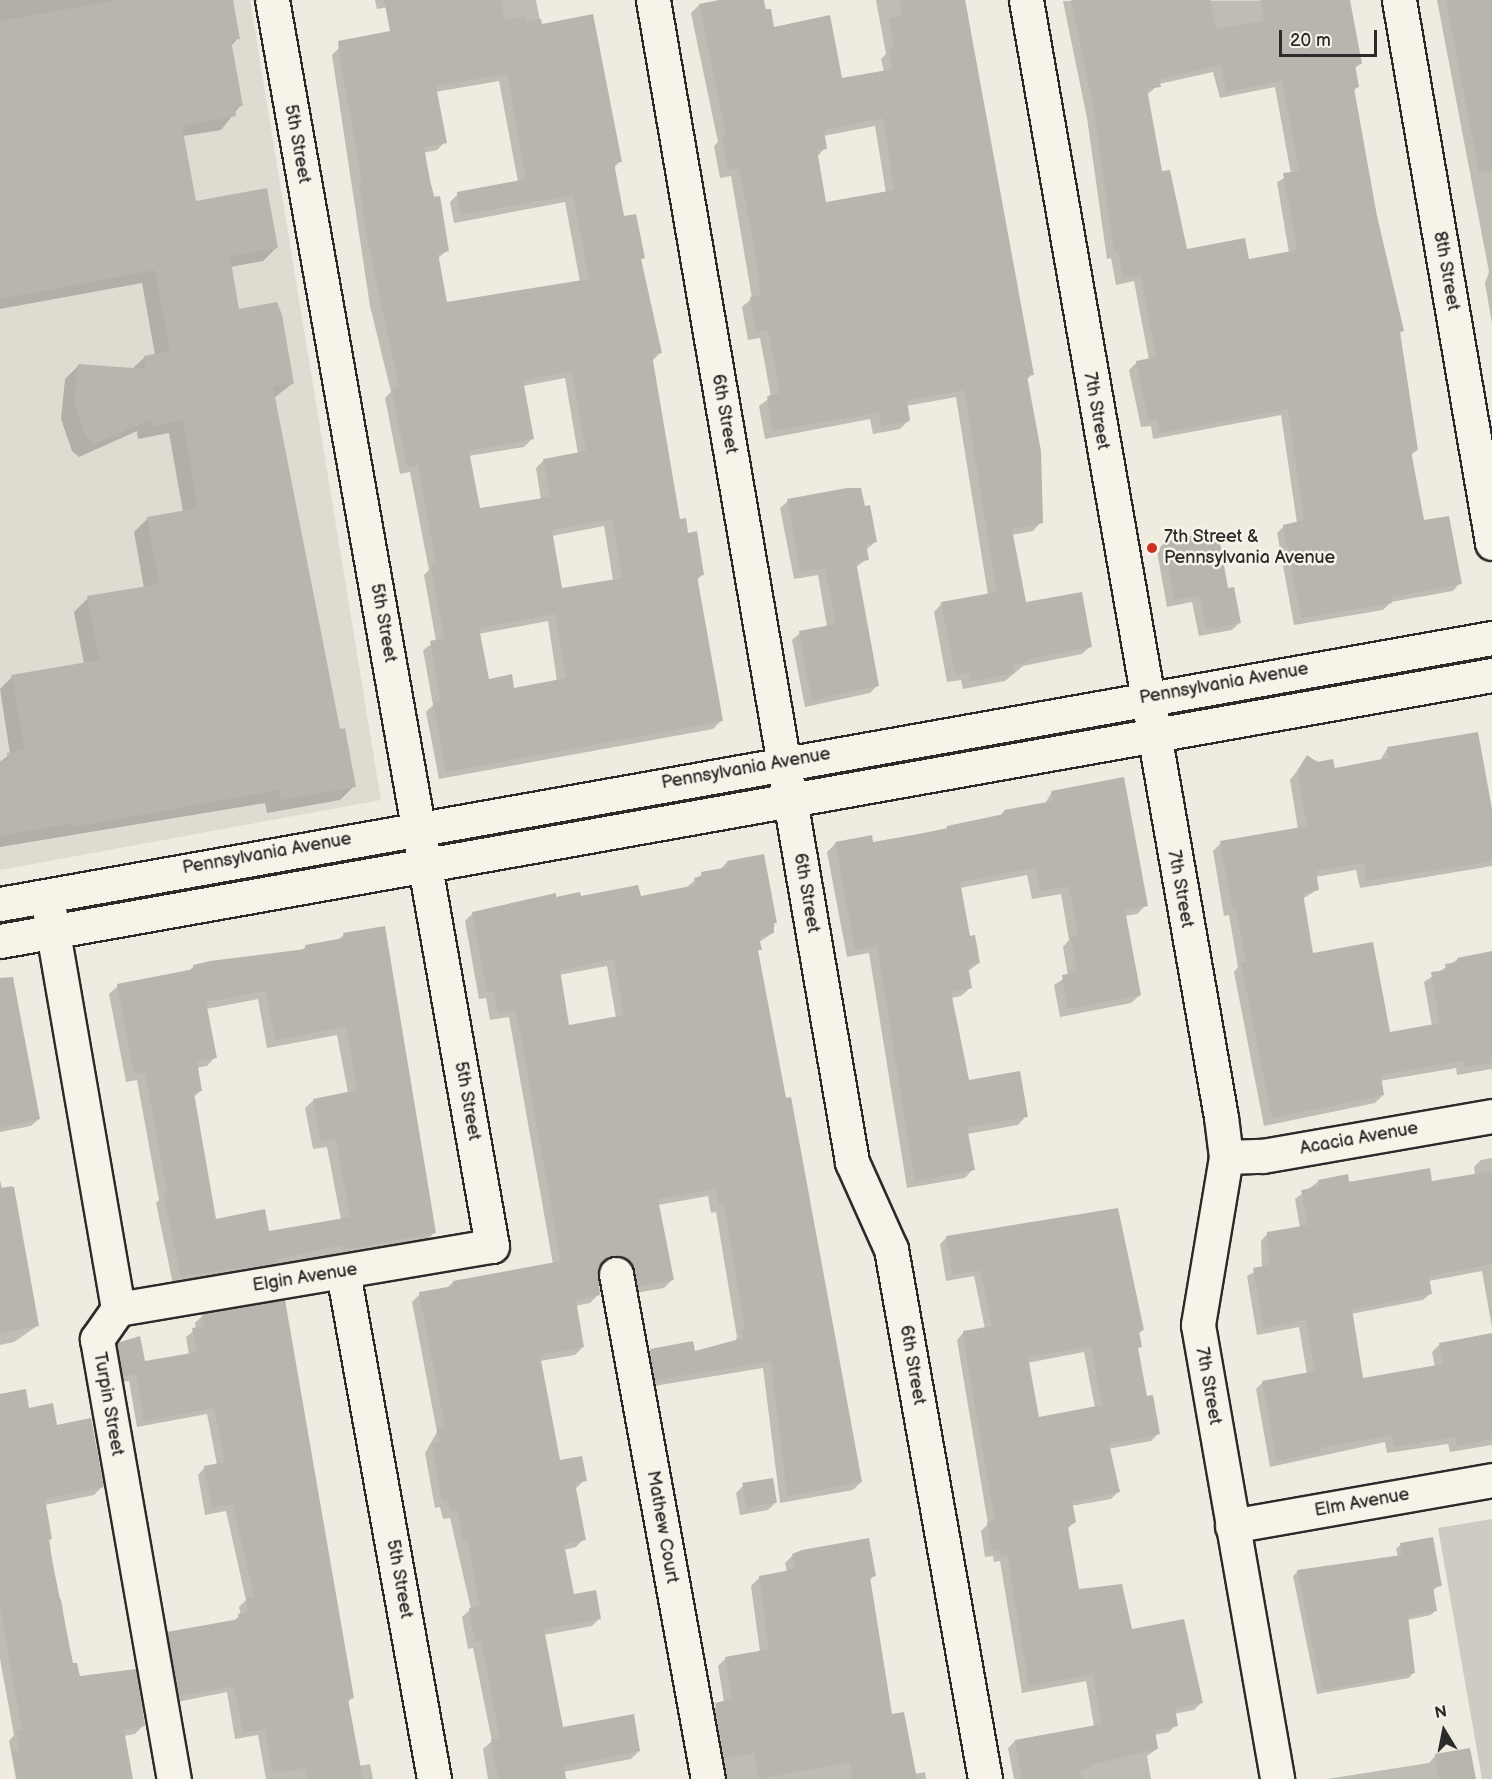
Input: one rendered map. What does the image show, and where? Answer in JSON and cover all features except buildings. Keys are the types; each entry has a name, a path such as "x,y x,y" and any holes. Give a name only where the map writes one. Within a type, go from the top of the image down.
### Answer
{"street":[{"name":"5th Street","path":"272,0 492,1245"},
{"name":"6th Street","path":"653,0 852,1162 891,1249 985,1779"},
{"name":"7th Street","path":"1026,0 1226,1157 1198,1325 1277,1779"},
{"name":"8th Street","path":"1399,0 1492,543"},
{"name":"Pennsylvania Avenue","path":"0,904 46,893 1492,638"},
{"path":"0,941 1492,675"},
{"path":"46,893 118,1309"},
{"name":"Acacia Avenue","path":"1226,1157 1263,1156 1492,1116"},
{"name":"Elgin Avenue","path":"118,1309 492,1245"},
{"name":"5th Street","path":"343,1272 434,1779"},
{"name":"Mathew Court","path":"616,1274 708,1779"},
{"name":"Turpin Street","path":"118,1309 97,1339 174,1779"},
{"name":"Elm Avenue","path":"1232,1526 1492,1480"}],"shaded area":[{"path":"0,0 250,0 381,800 0,870"},
{"path":"1492,1519 1492,1779 1482,1779 1438,1528"}],"place":[{"name":"7th Street & Pennsylvania Avenue","path":"1152,548"}]}
